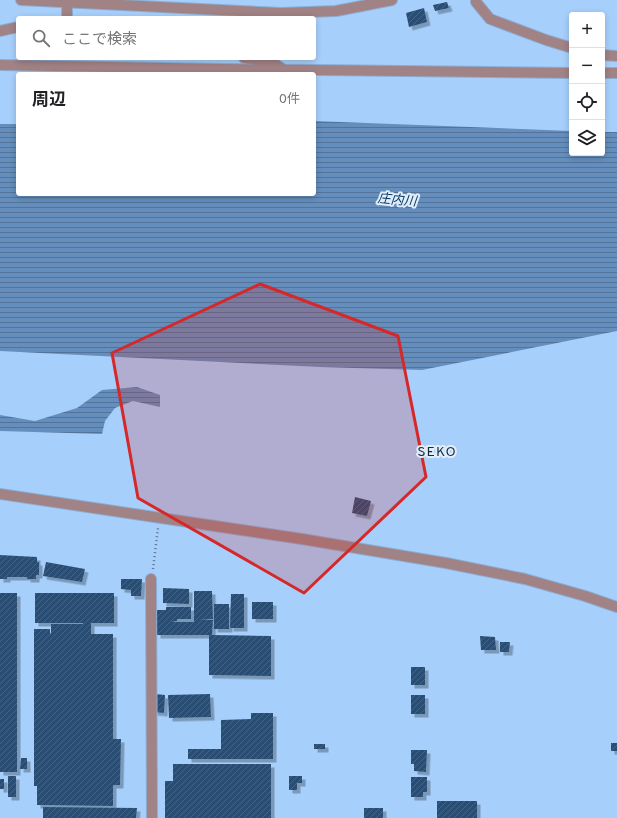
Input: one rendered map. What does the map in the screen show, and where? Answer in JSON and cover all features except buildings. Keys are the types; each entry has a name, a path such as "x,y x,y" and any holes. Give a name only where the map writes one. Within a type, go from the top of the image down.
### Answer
{"street":[{"path":"21,0 67,1 281,13 336,11 392,0"},
{"path":"476,0 490,19 569,47"},
{"path":"67,1 67,16"},
{"path":"0,31 16,27"},
{"path":"605,55 617,56"},
{"path":"258,60 272,62 284,70"},
{"path":"0,65 569,73"},
{"path":"605,73 617,73"},
{"path":"0,494 302,539 446,563 525,580 585,596 617,607"},
{"path":"151,579 152,818"}],"path":[{"path":"151,579 160,518"}],"highlighted area":[{"path":"260,284 398,336 426,477 304,593 138,498 112,353"}],"water":[{"name":"庄内川","path":"316,121 569,131 569,156 605,156 605,132 617,132 617,331 422,370 320,367 0,351 0,124 16,124 16,196 316,196"},
{"path":"137,387 160,395 160,407 133,401 115,408 105,421 102,434 0,431 0,415 35,421 77,408 102,390"}],"district":[{"name":"SEKO","path":"437,452"}]}
